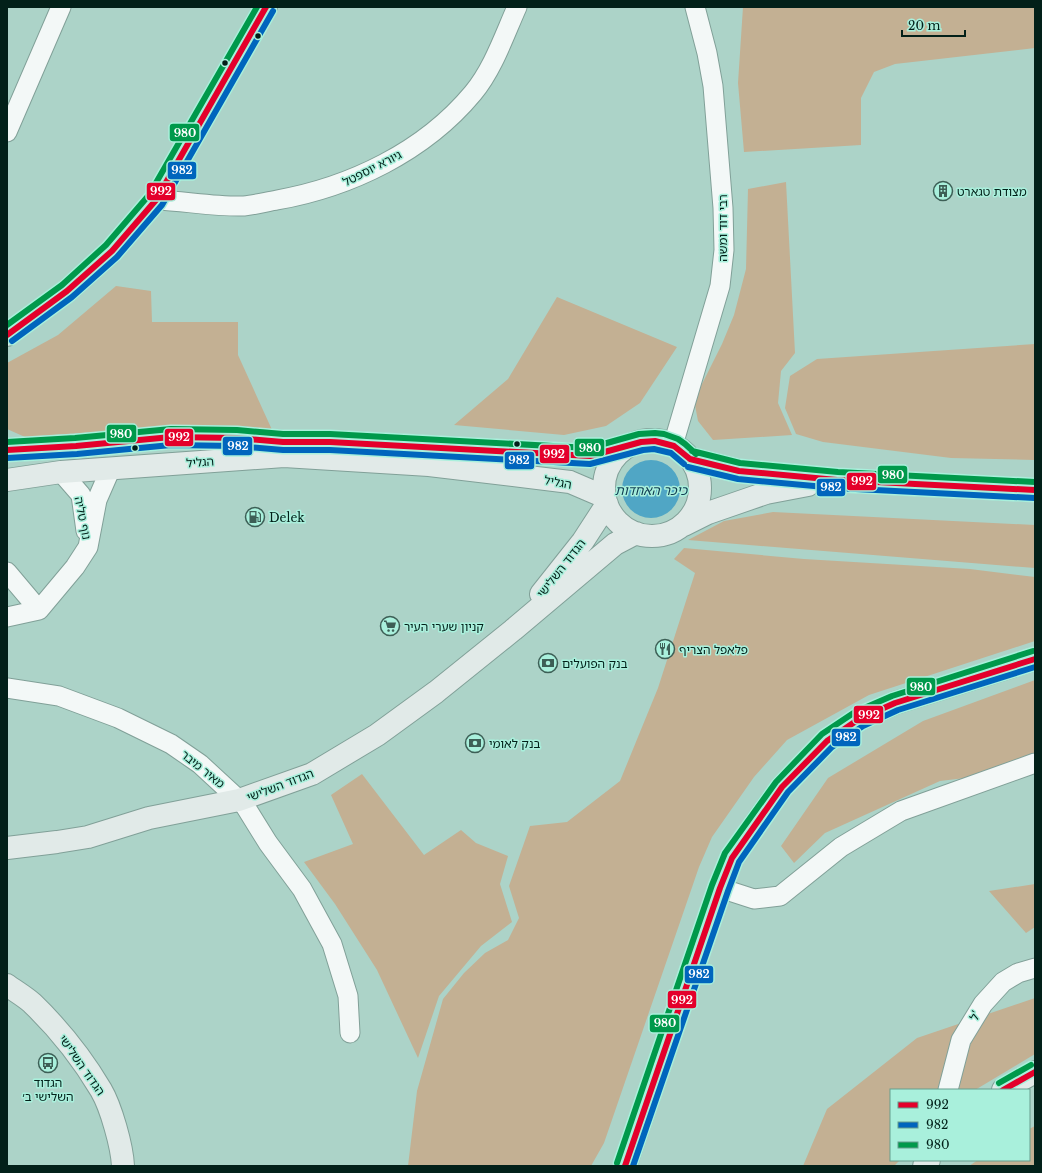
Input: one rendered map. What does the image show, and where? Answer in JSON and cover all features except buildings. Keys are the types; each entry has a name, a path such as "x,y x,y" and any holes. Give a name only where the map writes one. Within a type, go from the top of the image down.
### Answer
{"main road":[{"path":"7,335 67,290 112,251 156,200 266,7"},
{"name":"הגליל","path":"7,450 76,446 171,437 237,438 283,442 330,442 590,456 628,447"},
{"path":"684,525 694,512 700,497 700,481 695,466 686,454 673,445 658,440 642,441 628,447 615,457 607,471 604,486 606,501 612,516 624,528 638,535 657,536 670,533 708,514 766,492 837,480"},
{"name":"הגליל","path":"7,480 61,472 284,456 429,465 570,482 606,501"},
{"path":"690,459 739,471 837,480 1035,490"},
{"name":"הגדוד השלישי","path":"513,630 583,541 606,501"},
{"name":"הגדוד השלישי","path":"7,848 57,842 88,836 149,818 239,800 312,774 377,735 436,692 513,630 615,544 636,534"},
{"path":"625,1166 720,888 732,858 782,786 827,741 859,719 895,703 1035,659"},
{"name":"הגדוד השלישי","path":"7,985 31,1003 62,1036 102,1091 114,1122 123,1166"},
{"path":"1005,1089 1035,1072"}],"street":[{"path":"7,132 61,7"},
{"name":"גיורא יוספטל","path":"156,200 244,206 290,198 339,185 377,168 414,146 448,120 473,93 489,68 517,7"},
{"name":"רבי דוד ומשה","path":"673,445 720,286 724,250 723,208 713,86 707,53 695,7"},
{"name":"נוף טליה","path":"39,610 76,567 88,547 97,500 111,468"},
{"name":"נוף טליה","path":"61,472 81,495 88,547"},
{"path":"7,572 39,610 7,617"},
{"name":"מאיר מיבר","path":"7,688 59,696 118,718 172,744 200,764 245,806 268,843 302,889 332,944 348,996 350,1033"},
{"path":"720,888 754,899 780,896 841,846 901,811 1035,763"},
{"name":"ל'","path":"948,1089 961,1040 983,1004 1003,982 1018,974 1035,968"}],"shaded area":[{"path":"743,7 1035,7 1035,48 895,64 874,72 861,98 861,145 744,152 738,83"},
{"path":"786,182 795,353 781,371 778,403 792,435 713,440 698,421 694,400 722,344 734,315 746,269 748,189"},
{"path":"116,286 151,291 152,322 238,322 238,355 273,432 125,430 25,437 7,429 7,363 58,335"},
{"path":"557,297 677,347 640,403 606,426 564,435 454,425 508,379"},
{"path":"1035,344 1035,460 951,458 823,442 796,434 785,408 790,376 817,359"},
{"path":"773,512 1035,525 1035,568 688,540 724,521"},
{"path":"684,548 804,559 970,569 1035,577 1035,641 869,695 787,740 754,777 712,837 699,867 604,1143 591,1166 408,1166 417,1091 443,999 464,973 485,953 508,940 519,918 509,886 530,826 567,822 620,781 658,688 695,573 674,559"},
{"path":"1035,680 1035,759 990,775 940,781 825,833 794,863 781,846 828,778 923,721"},
{"path":"362,774 424,855 461,830 476,843 508,856 500,884 512,922 481,946 439,996 418,1058 377,970 335,904 304,862 353,844 331,795"},
{"path":"1035,884 1035,927 1026,933 989,891"},
{"path":"1035,998 1035,1054 977,1089 890,1089 890,1161 899,1161 894,1166 803,1166 827,1109 917,1038"},
{"path":"1035,1126 1035,1166 969,1166 976,1161 1030,1161 1030,1128"}],"water":[{"name":"כיכר האחדות","path":"651,460 662,462 675,473 678,478 680,489 678,500 667,513 662,516 651,518 640,516 627,505 624,500 622,489 624,478 635,465 640,462"}],"transit line":[{"name":"980","path":"7,325 62,285 106,245 149,195 257,7"},
{"name":"992","path":"7,335 67,291 112,251 156,200 266,7"},
{"name":"982","path":"12,341 72,297 117,257 162,205 273,11"},
{"name":"980","path":"7,442 75,438 171,429 237,430 283,434 330,434 589,448 639,434 655,433 664,434 678,439 696,454"},
{"name":"992","path":"7,450 76,446 171,437 237,438 283,442 330,442 590,456 641,442 655,441 674,446 690,459"},
{"name":"982","path":"7,458 77,454 171,445 237,446 283,450 330,450 590,464 643,450 654,449 671,453 684,464"},
{"name":"980","path":"692,451 740,463 838,472 1035,482"},
{"name":"992","path":"690,459 739,471 837,480 1035,490"},
{"name":"982","path":"688,467 738,479 836,488 1035,498"},
{"name":"980","path":"617,1163 712,885 725,853 776,782 822,734 855,712 892,696 1033,651"},
{"name":"992","path":"625,1166 720,888 732,858 782,787 827,741 859,719 895,703 1035,659"},
{"name":"982","path":"633,1166 739,862 788,792 832,747 863,726 898,710 1035,667"},
{"name":"980","path":"999,1083 1031,1065"},
{"name":"992","path":"1005,1089 1035,1072"}],"place":[{"name":"מצודת טגארט","path":"943,191"},
{"name":"Delek","path":"255,517"},
{"name":"קניון שערי העיר","path":"390,626"},
{"name":"פלאפל הצריף","path":"665,649"},
{"name":"בנק הפועלים","path":"548,663"},
{"name":"בנק לאומי","path":"475,743"},
{"name":"הגדוד השלישי ב׳","path":"48,1063"}]}
